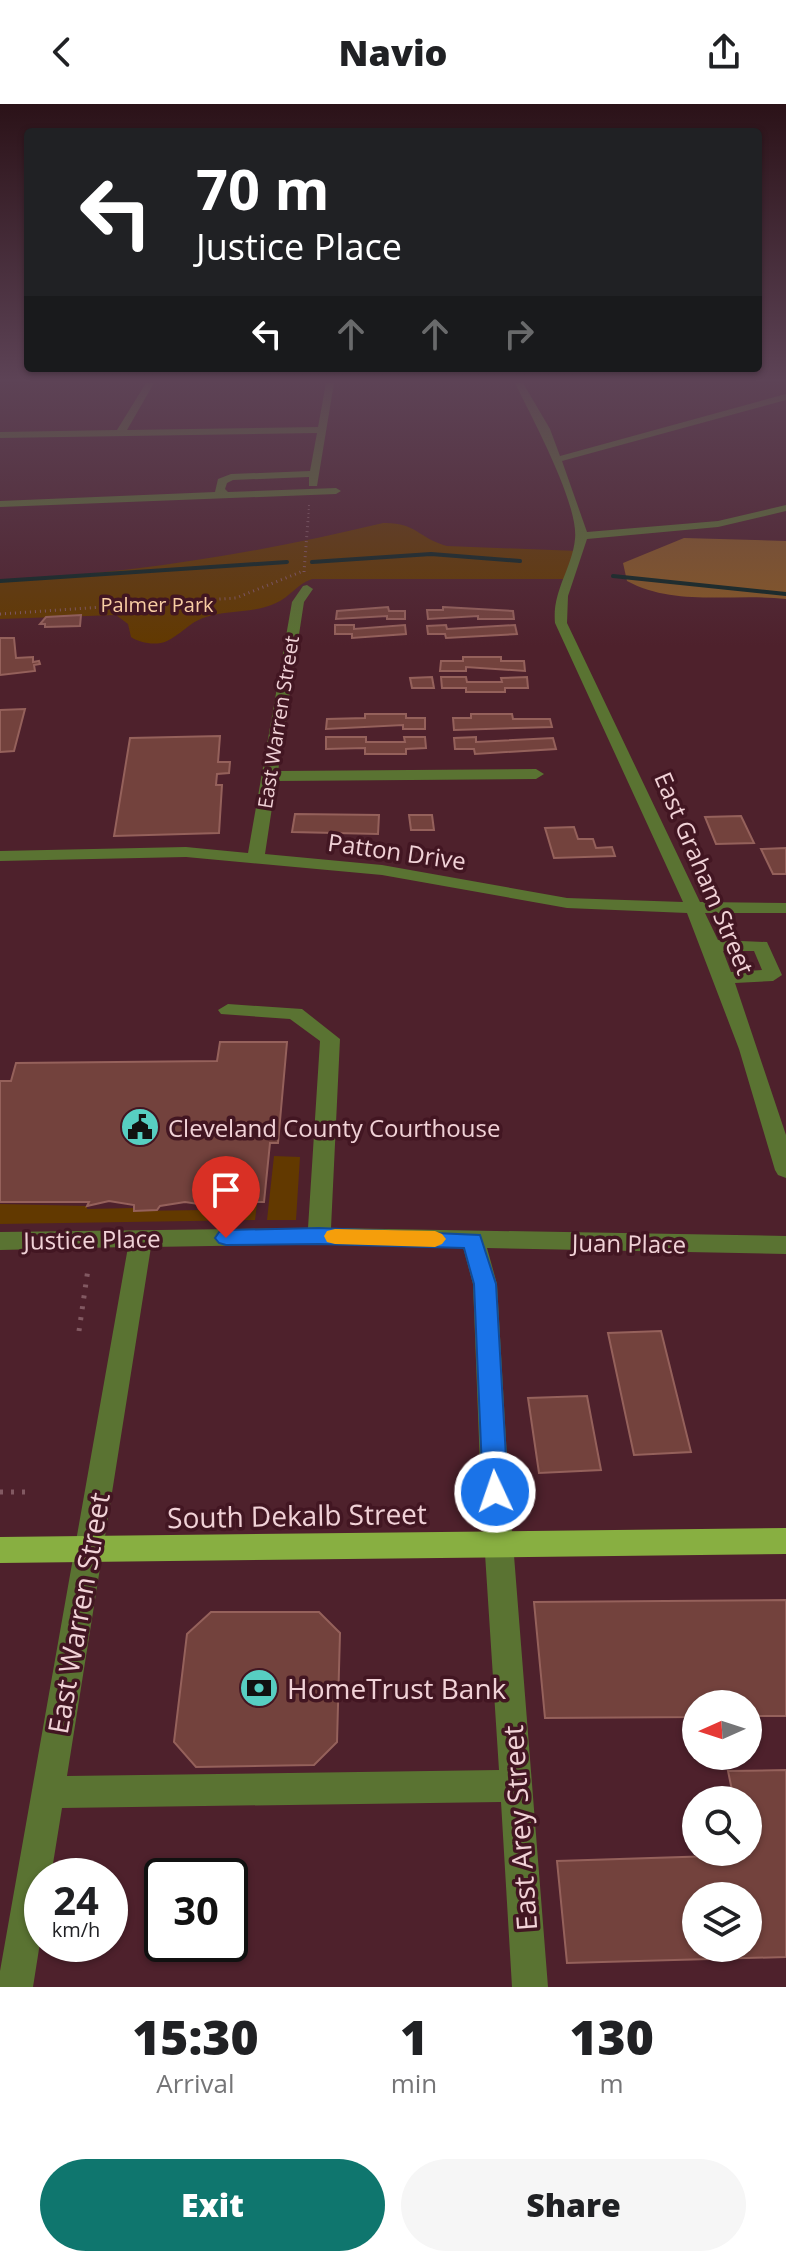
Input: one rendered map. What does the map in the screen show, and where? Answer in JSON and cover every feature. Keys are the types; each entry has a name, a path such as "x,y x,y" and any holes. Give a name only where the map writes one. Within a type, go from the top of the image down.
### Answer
{"main road":[{"name":"South Dekalb Street","path":"0,1550 786,1541"}],"street":[{"path":"311,492 315,471"},
{"path":"561,471 577,508 584,536 718,524 786,508"},
{"path":"225,495 219,490 222,481 231,477 314,474"},
{"path":"0,504 336,491"},
{"name":"East Graham Street","path":"584,536 558,603 561,623 711,945 749,1049 786,1170"},
{"name":"East Warren Street","path":"256,858 298,602 307,589"},
{"path":"270,776 536,774"},
{"name":"Patton Drive","path":"0,856 129,851 256,858 382,870 567,903 694,909 786,908"},
{"path":"711,945 761,946 773,975 723,978"},
{"path":"228,1010 295,1013 330,1039 319,1236"},
{"name":"Justice Place","path":"0,1241 319,1236 473,1240"},
{"name":"East Warren Street","path":"15,1987 141,1239"},
{"name":"Juan Place","path":"473,1240 786,1245"},
{"name":"East Arey Street","path":"473,1240 485,1284 530,1987"},
{"path":"47,1792 517,1786"}],"path":[{"path":"307,589 304,571 311,492"},
{"path":"0,614 236,598 304,571"},
{"path":"79,1331 88,1269"},
{"path":"0,1492 28,1492"}],"green space":[{"name":"Palmer Park","path":"383,523 403,525 447,546 579,551 566,579 312,579 276,603 259,609 203,618 167,641 158,643 131,637 128,624 116,615 0,619 0,581 193,561"},
{"path":"274,1156 300,1157 296,1220 267,1220"},
{"path":"0,1204 87,1206 87,1209 134,1208 135,1211 205,1210 205,1205 257,1204 255,1220 0,1224"}],"shaded area":[{"path":"684,538 786,541 786,599 685,597 645,589 627,581 623,563"}],"building":[{"path":"388,607 389,611 405,611 405,619 387,619 387,616 336,619 337,611"},
{"path":"443,607 513,611 514,619 478,619 478,616 428,619 427,610 443,610"},
{"path":"81,615 80,626 45,627 45,624 40,624 46,617"},
{"path":"335,625 354,625 354,629 405,625 406,634 352,638 352,634 335,634"},
{"path":"446,625 447,629 515,625 517,634 446,638 445,634 428,634 427,626"},
{"path":"0,638 14,638 16,658 33,657 33,662 39,661 40,664 34,665 35,671 0,675"},
{"path":"463,657 501,657 501,661 524,661 525,671 466,667 466,671 440,671 441,661 463,661"},
{"path":"432,677 434,688 412,688 410,678"},
{"path":"441,677 466,677 467,682 502,682 501,678 527,677 528,688 505,688 505,692 466,692 466,688 442,688"},
{"path":"25,709 14,751 0,752 0,710"},
{"path":"365,714 406,714 406,718 425,718 425,729 403,729 403,725 326,729 327,719 365,718"},
{"path":"471,714 512,714 513,719 550,719 552,727 454,730 453,718 471,718"},
{"path":"220,736 218,762 230,762 229,773 217,774 216,785 222,785 219,833 114,836 130,738"},
{"path":"326,737 366,737 366,742 405,742 404,737 425,737 426,748 406,749 406,754 365,754 365,748 326,749"},
{"path":"476,737 476,742 553,738 556,749 475,754 474,749 455,749 454,738"},
{"path":"295,814 379,815 378,834 292,832"},
{"path":"409,815 432,815 434,830 411,830"},
{"path":"741,816 754,843 716,844 705,817"},
{"path":"574,827 578,839 593,839 596,848 612,847 615,856 554,858 545,828"},
{"path":"786,848 786,874 773,874 761,849"},
{"name":"Cleveland County Courthouse","path":"220,1042 287,1042 278,1143 270,1143 264,1202 206,1202 205,1205 185,1202 160,1206 157,1210 134,1211 134,1205 109,1201 87,1206 89,1202 0,1202 0,1081 11,1081 16,1063 217,1061"},
{"path":"661,1331 691,1452 634,1455 608,1333"},
{"path":"587,1396 601,1470 539,1473 528,1398"},
{"path":"786,1600 786,1716 762,1716 762,1690 682,1690 682,1717 545,1718 534,1602"},
{"name":"HomeTrust Bank","path":"211,1612 319,1612 340,1633 337,1742 314,1765 196,1767 174,1742 187,1634"},
{"path":"786,1770 786,1957 762,1958 762,1882 682,1882 682,1960 567,1963 557,1861 682,1857 682,1866 762,1866 762,1786 731,1786 728,1771"}],"waterway":[{"path":"312,562 431,554 520,561"},
{"path":"0,581 287,562"},
{"path":"613,576 786,594"}],"slow traffic":[{"path":"335,1236 435,1239"}],"place":[{"name":"Cleveland County Courthouse","path":"140,1127"},
{"name":"HomeTrust Bank","path":"259,1688"}],"route":[{"path":"226,1238 319,1236 473,1240 485,1284 495,1492"}]}
